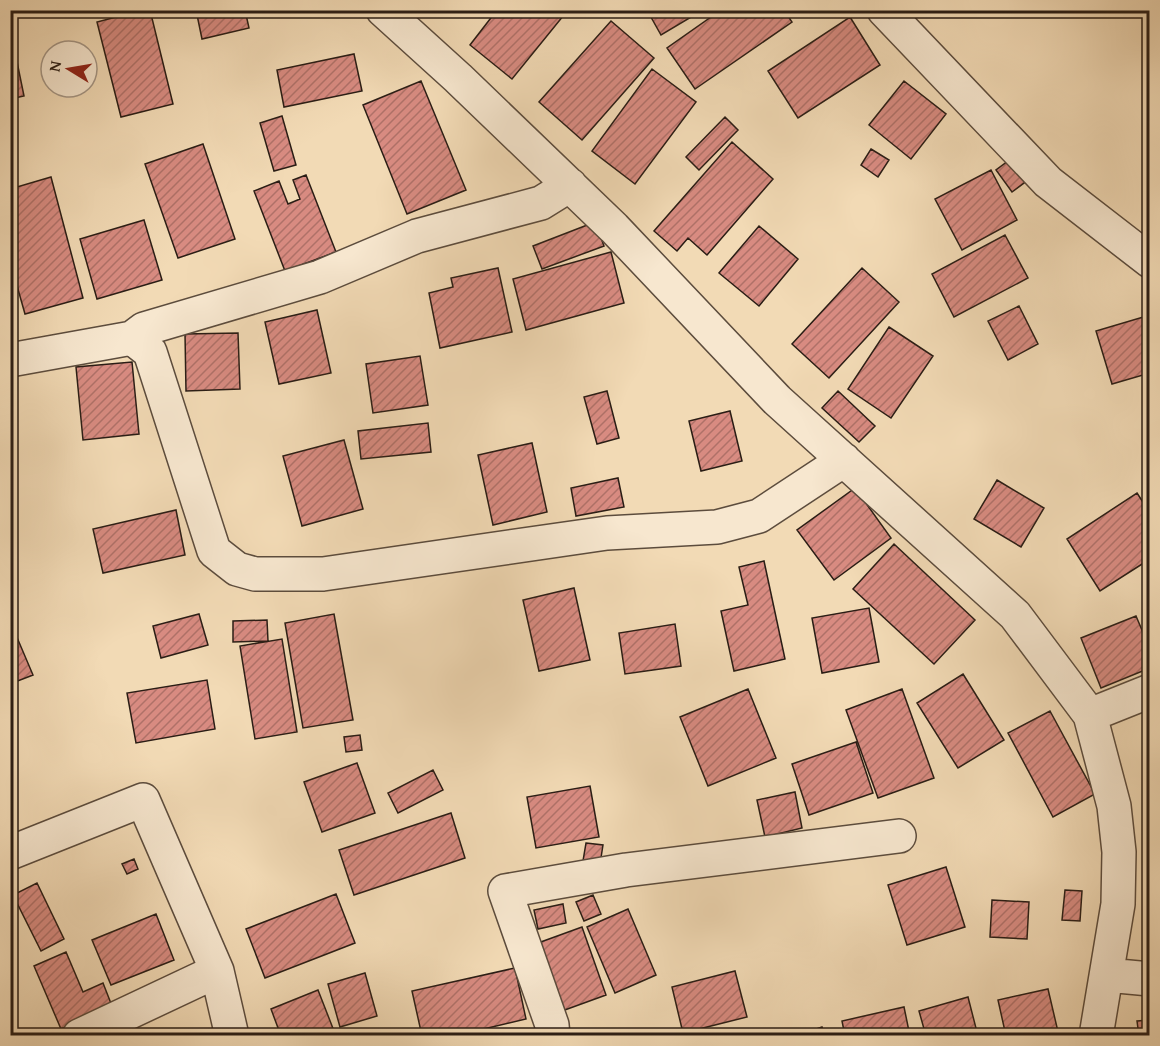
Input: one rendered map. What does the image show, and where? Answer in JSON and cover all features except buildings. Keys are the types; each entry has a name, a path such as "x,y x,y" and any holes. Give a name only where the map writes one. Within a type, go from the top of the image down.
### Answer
{"street":[{"path":"382,10 570,184 777,400 1016,615 1090,715 1114,806 1119,852 1118,904 1096,1035"},
{"path":"884,10 1048,182 1149,261"},
{"path":"10,360 132,338 144,329 321,277 417,236 541,203 570,184"},
{"path":"132,338 150,352 214,551 237,569 255,574 323,574 607,533 717,526 759,516 844,460"},
{"path":"1090,715 1149,691"},
{"path":"10,853 142,800 217,971 232,1035"},
{"path":"553,1035 552,1025 505,891 626,870 899,836"},
{"path":"79,1035 217,971"},
{"path":"1107,975 1149,979"}]}
